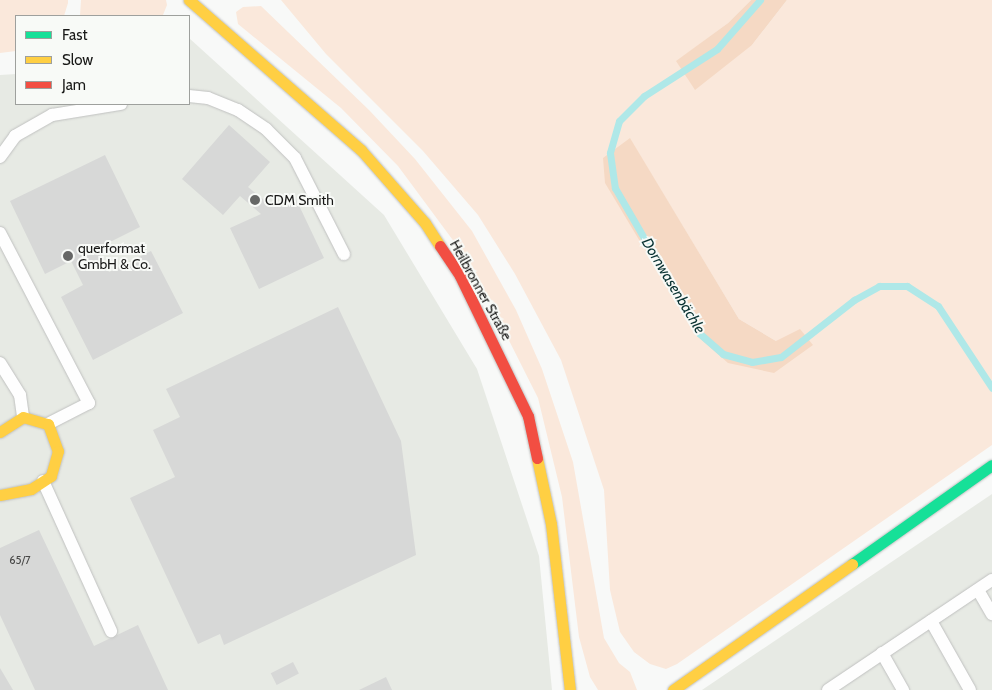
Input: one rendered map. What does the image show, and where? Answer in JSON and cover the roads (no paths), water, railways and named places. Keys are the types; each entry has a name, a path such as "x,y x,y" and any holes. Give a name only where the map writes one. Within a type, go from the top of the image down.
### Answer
{"main road":[{"name":"Heilbronner Straße","path":"190,0 361,150 425,223 460,276 528,416 551,524 570,690"},
{"path":"0,432 23,417 48,424 58,451 51,476 31,489 0,494"},
{"path":"673,690 991,467"}],"lane":[{"path":"190,96 208,98 238,110 266,129 289,152 320,203 344,254"},
{"path":"0,157 15,136 52,116 115,105"},
{"path":"0,233 89,403 48,424"},
{"path":"0,363 20,395 23,417"},
{"path":"43,481 111,631"},
{"path":"833,689 882,653 992,580"},
{"path":"978,590 992,614"},
{"path":"931,621 970,690"},
{"path":"882,653 903,690"}],"waterway":[{"name":"Dornwasenbächle","path":"760,0 717,49 644,96 619,121 610,153 615,188 699,333 723,354 752,362 781,357 854,300 879,286 907,286 938,306 992,388"}],"place":[{"name":"CDM Smith","path":"255,200"},
{"name":"querformat GmbH & Co.","path":"68,256"}]}
